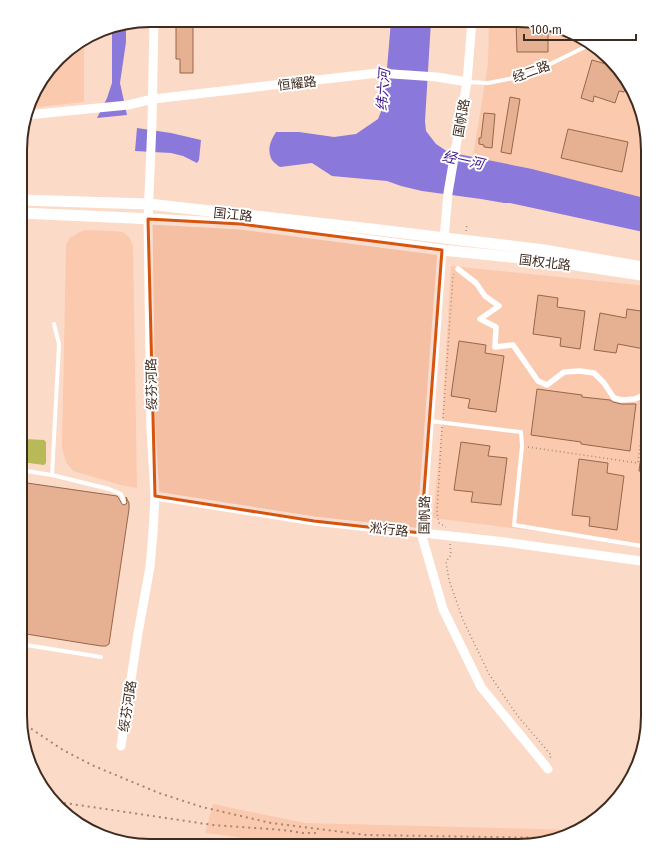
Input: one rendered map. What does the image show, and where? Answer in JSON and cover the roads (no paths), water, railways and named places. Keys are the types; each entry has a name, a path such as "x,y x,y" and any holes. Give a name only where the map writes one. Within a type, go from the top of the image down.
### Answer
{"main road":[{"name":"国江路","path":"27,200 148,204 371,229 444,239"},
{"name":"国江路","path":"27,213 241,224 442,250"},
{"name":"国权北路","path":"444,239 544,250 641,267"},
{"name":"国权北路","path":"442,250 549,262 641,275"}],"street":[{"name":"绥芬河路","path":"121,746 150,567 153,532 154,496 151,429 148,204 153,99 154,27"},
{"name":"国帆路","path":"444,239 448,193 467,82 472,27"},
{"name":"恒耀路","path":"32,114 128,105 153,99 378,74 438,77 467,82"},
{"name":"国帆路","path":"442,250 421,533 443,609 481,687 548,769"},
{"path":"458,269 476,283 484,296 499,306 480,319 496,327 494,346 513,346 538,382 547,384 564,372 580,371 594,373 604,383 614,398 622,400 635,399 641,396"},
{"name":"淞行路","path":"154,496 314,521 505,542 641,561"}],"lane":[{"name":"经二路","path":"467,82 488,83 519,77 536,71 585,47"},
{"path":"52,475 59,344 54,324"},
{"path":"430,420 521,432 522,446 514,525 641,546"},
{"path":"27,471 52,475 109,489 121,494 124,502"},
{"path":"27,645 101,657"}],"water":[{"name":"经一河","path":"390,27 431,27 425,121 426,131 436,144 448,152 532,169 641,197 641,231 510,203 422,191 387,181 332,176 312,163 280,167 272,159 269,151 271,141 276,132 299,132 334,137 356,134 378,119 384,104"},
{"path":"126,29 126,42 120,83 127,115 97,118 107,98 112,83 112,33"},
{"path":"137,128 171,133 201,140 199,160 197,163 183,156 171,153 135,151"}],"railway":[{"path":"28,726 63,750 94,766 159,793 202,807 271,823 367,835 535,838"},
{"path":"63,803 213,825 317,833"}],"water label":[{"name":"纬六河","path":"383,90"}]}
